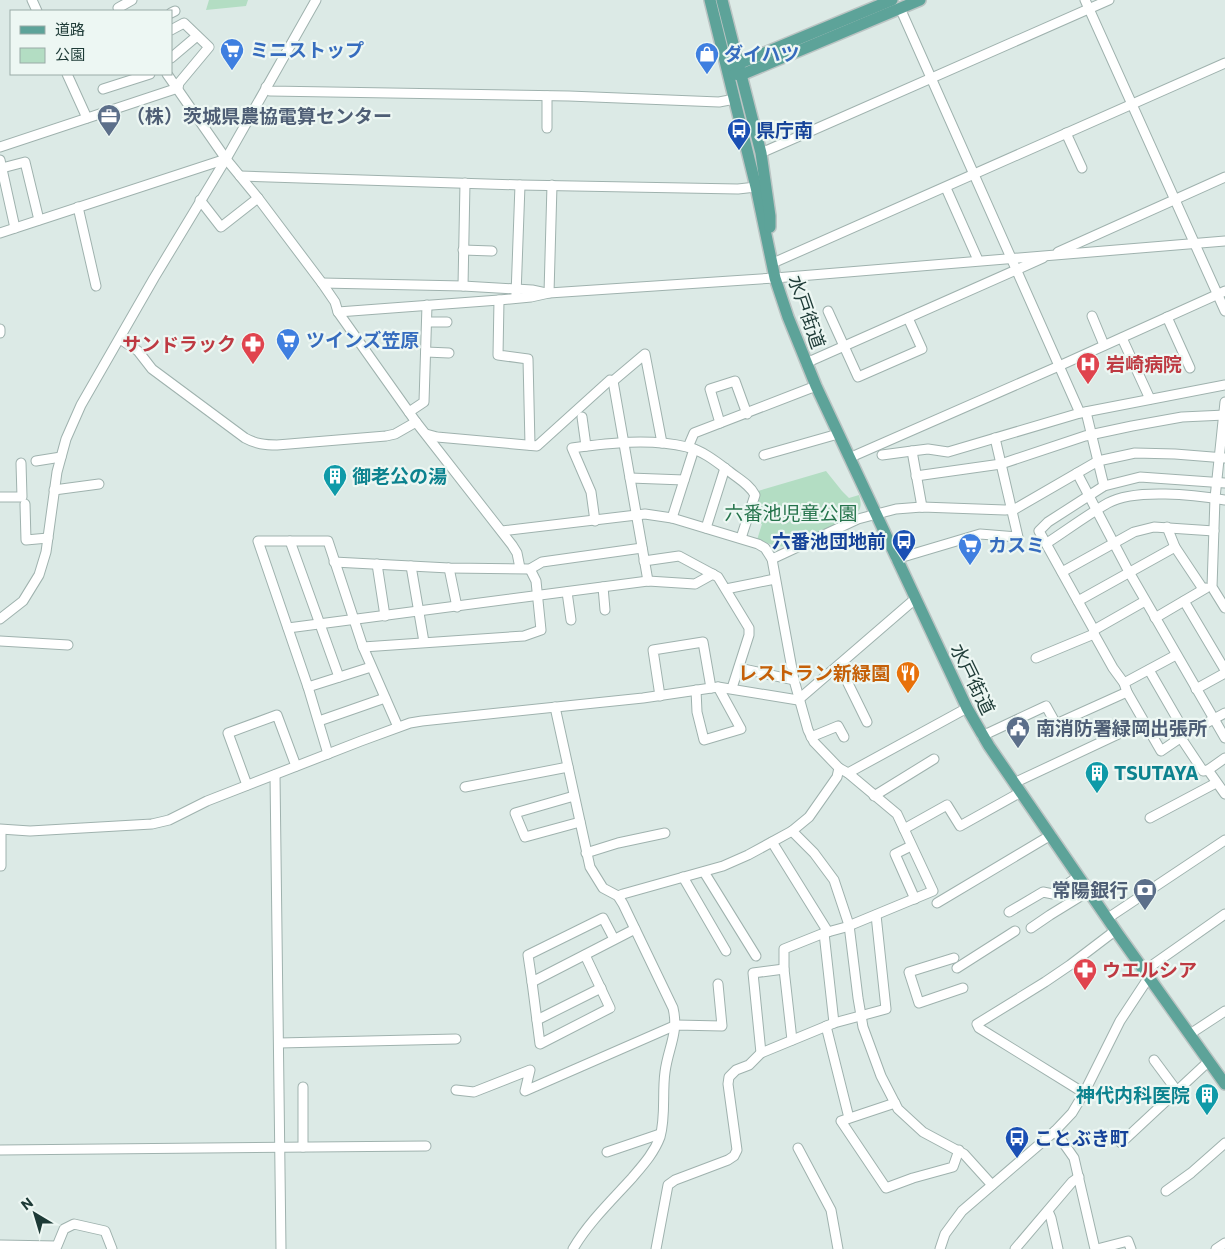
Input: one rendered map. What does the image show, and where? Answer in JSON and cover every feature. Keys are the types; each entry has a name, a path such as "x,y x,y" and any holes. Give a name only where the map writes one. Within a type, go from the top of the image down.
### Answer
{"main road":[{"name":"水戸街道","path":"710,0 756,187 772,264 788,318 816,386 896,559 982,736 1225,1084"},
{"name":"水戸街道","path":"722,0 761,153 770,216 769,246"},
{"path":"728,72 739,70 896,4 920,0"}],"street":[{"path":"112,0 119,10 132,0"},
{"path":"0,619 23,600 34,585 43,566 54,490 61,457 79,410 316,0"},
{"path":"761,153 930,79 1087,4 1109,0"},
{"path":"896,4 1059,366 1083,412 1092,435 1104,486"},
{"path":"1087,4 1195,243 1221,293 1225,311"},
{"path":"0,147 178,88 209,48 184,22 172,29"},
{"path":"172,57 197,36"},
{"path":"772,264 1225,63"},
{"path":"66,75 88,118"},
{"path":"103,89 147,75"},
{"path":"168,75 226,158 322,283 335,302 338,312 416,422 502,531 517,553 520,568"},
{"path":"266,87 270,91 547,96 719,102 734,99"},
{"path":"547,96 547,128"},
{"path":"1066,133 1082,168"},
{"path":"0,233 226,158"},
{"path":"15,228 1,164 25,162 39,220"},
{"path":"240,176 520,185 738,189 756,187"},
{"path":"806,363 1225,177"},
{"path":"463,286 465,183"},
{"path":"516,294 520,185"},
{"path":"548,293 552,185"},
{"path":"946,188 978,260"},
{"path":"200,200 221,227 258,198"},
{"path":"78,207 96,286"},
{"path":"322,283 463,286 531,297 548,293 776,278 1225,241"},
{"path":"463,250 492,251"},
{"path":"849,458 1221,293"},
{"path":"338,312 499,300 516,294"},
{"path":"499,300 498,355 528,358 530,445"},
{"path":"409,412 424,402 427,305"},
{"path":"828,311 858,377 922,349 908,318"},
{"path":"1092,316 1104,346"},
{"path":"1166,317 1190,368"},
{"path":"426,322 447,322"},
{"path":"1122,338 1150,399"},
{"path":"120,339 138,351 152,369 252,442 264,445 277,445 386,436 395,434 416,422"},
{"path":"426,352 449,353"},
{"path":"426,434 437,438 537,446 610,380 613,381 645,354 662,443"},
{"path":"613,381 648,581"},
{"path":"720,423 710,389 735,381 746,414"},
{"path":"882,456 928,449 948,452 1083,412 1225,385"},
{"path":"672,518 684,480 694,433 816,386"},
{"path":"1207,588 1214,531 1215,498 1221,483 1225,402"},
{"path":"916,476 1001,464 1092,435 1182,417 1224,415"},
{"path":"582,417 586,446"},
{"path":"764,454 838,434"},
{"path":"896,559 980,534 1018,537 995,438"},
{"path":"595,521 591,492 572,448 624,441 662,443 691,448 725,468 751,488 755,495 741,538"},
{"path":"912,451 922,508"},
{"path":"772,560 858,519 896,509 1011,509 1022,506 1098,461 1135,453 1222,457"},
{"path":"36,461 61,457"},
{"path":"0,497 22,497 21,463"},
{"path":"706,528 725,468"},
{"path":"1077,473 1145,601 1225,738"},
{"path":"1221,483 1140,477 1104,486 1048,522 1039,531 1113,668 1161,751 1225,713"},
{"path":"630,478 684,480"},
{"path":"54,490 99,484"},
{"path":"1047,543 1108,502 1139,494 1225,500"},
{"path":"25,504 26,540 48,538"},
{"path":"502,531 656,514 741,538 766,548 772,560 798,700 811,737 839,768 848,773 896,814 933,891 784,949 784,969 792,1040"},
{"path":"1062,572 1134,532 1154,527 1214,531"},
{"path":"1167,527 1175,547 1225,608"},
{"path":"328,754 308,687 258,541 328,541 363,647 398,728"},
{"path":"290,541 339,677"},
{"path":"1078,601 1175,547"},
{"path":"334,562 449,568 530,568 542,562 642,548"},
{"path":"644,561 678,556 718,576 748,628 748,635 732,688"},
{"path":"377,564 385,616"},
{"path":"411,566 424,642"},
{"path":"449,568 457,607"},
{"path":"363,647 524,636 541,630 536,581 530,568"},
{"path":"288,628 648,581 695,584 713,574"},
{"path":"726,589 775,579"},
{"path":"602,587 605,610"},
{"path":"1155,618 1207,588"},
{"path":"567,592 571,620"},
{"path":"1,866 0,830 30,831 152,824 169,820 207,801 296,766 422,721 660,696 715,688 732,688 798,700 915,598"},
{"path":"1036,658 1094,632 1145,601"},
{"path":"1184,601 1225,672 1196,689"},
{"path":"0,641 68,645"},
{"path":"660,696 653,650 703,642 715,688 742,729 704,740 697,712 696,690"},
{"path":"982,736 1046,706 1056,724 1125,687 1149,670 1176,656"},
{"path":"839,665 867,722"},
{"path":"308,687 371,667"},
{"path":"739,668 794,680"},
{"path":"1149,670 1203,771 1208,770 1225,758"},
{"path":"319,721 385,698"},
{"path":"556,707 590,868 603,888 618,896 673,1008 676,1025 665,1072 663,1125 657,1144 646,1161 573,1249"},
{"path":"848,773 967,708"},
{"path":"247,786 228,734 277,715 296,766"},
{"path":"904,830 947,805 960,826 1017,788 1144,722"},
{"path":"811,737 838,726 844,737"},
{"path":"874,796 934,759"},
{"path":"465,787 568,767"},
{"path":"618,896 704,872 737,860 792,831 809,817 837,777 839,768"},
{"path":"1208,770 1225,794"},
{"path":"275,775 281,1249"},
{"path":"1150,818 1216,783"},
{"path":"574,796 515,813 525,837 580,822"},
{"path":"792,831 814,853 834,880 849,925 860,1016 881,1076 895,1103 903,1114 923,1132 960,1150 992,1185"},
{"path":"586,853 618,843 665,833"},
{"path":"937,903 1051,834"},
{"path":"1108,918 1225,840"},
{"path":"772,842 826,932 830,1025 848,1118"},
{"path":"911,846 895,854 915,898"},
{"path":"704,872 756,956"},
{"path":"1009,912 1043,892 1053,894 1079,876"},
{"path":"683,877 726,951"},
{"path":"1031,928 1090,891"},
{"path":"656,1249 668,1185 675,1180 728,1160 734,1156 737,1150 728,1084 729,1077 736,1070 749,1064 761,1053 830,1025 886,1009 876,914"},
{"path":"940,1249 945,1234 962,1211 1055,1131 1072,1113 1147,974 1225,914"},
{"path":"585,955 610,1008 540,1044 528,955 603,918 614,939"},
{"path":"532,982 635,929"},
{"path":"1084,1093 979,1028 977,1024 1070,965 1116,930"},
{"path":"957,968 1015,931"},
{"path":"954,958 909,972 919,1002 963,988"},
{"path":"761,1053 753,973 784,969"},
{"path":"456,1090 474,1092 530,1070 525,1091 676,1025 722,1026 718,984"},
{"path":"537,1020 601,988"},
{"path":"1190,1034 1225,1012"},
{"path":"279,1043 456,1039"},
{"path":"1154,1060 1178,1091"},
{"path":"1121,1143 1209,1061"},
{"path":"303,1087 303,1147"},
{"path":"895,1103 841,1121 886,1188 953,1167 960,1150"},
{"path":"1055,1131 1071,1152 1096,1249 1128,1241 1131,1249"},
{"path":"607,1152 660,1134"},
{"path":"1166,1191 1191,1173 1225,1143"},
{"path":"0,1150 426,1146"},
{"path":"798,1148 831,1210 838,1249"},
{"path":"1017,1248 1072,1182 1079,1178"},
{"path":"1048,1211 1058,1249"},
{"path":"0,1245 57,1246 64,1229 74,1224 105,1230 112,1249"},
{"path":"1216,1249 1225,1243"}],"green space":[{"path":"209,0 248,0 246,6 206,10"},
{"name":"六番池児童公園","path":"826,471 849,498 859,495 861,505 857,513 815,536 791,546 778,546 757,540 762,524 750,519 758,491"}],"place":[{"name":"ミニストップ","path":"232,71"},
{"name":"ダイハツ","path":"707,75"},
{"name":"（株）茨城県農協電算センター","path":"109,137"},
{"name":"県庁南","path":"739,151"},
{"name":"ツインズ笠原","path":"288,361"},
{"name":"サンドラック","path":"253,365"},
{"name":"岩崎病院","path":"1088,385"},
{"name":"御老公の湯","path":"335,497"},
{"name":"六番池団地前","path":"904,562"},
{"name":"カスミ","path":"970,566"},
{"name":"レストラン新緑園","path":"908,694"},
{"name":"南消防署緑岡出張所","path":"1018,749"},
{"name":"TSUTAYA","path":"1097,794"},
{"name":"常陽銀行","path":"1145,911"},
{"name":"ウエルシア","path":"1085,991"},
{"name":"神代内科医院","path":"1207,1116"},
{"name":"ことぶき町","path":"1017,1159"}]}
